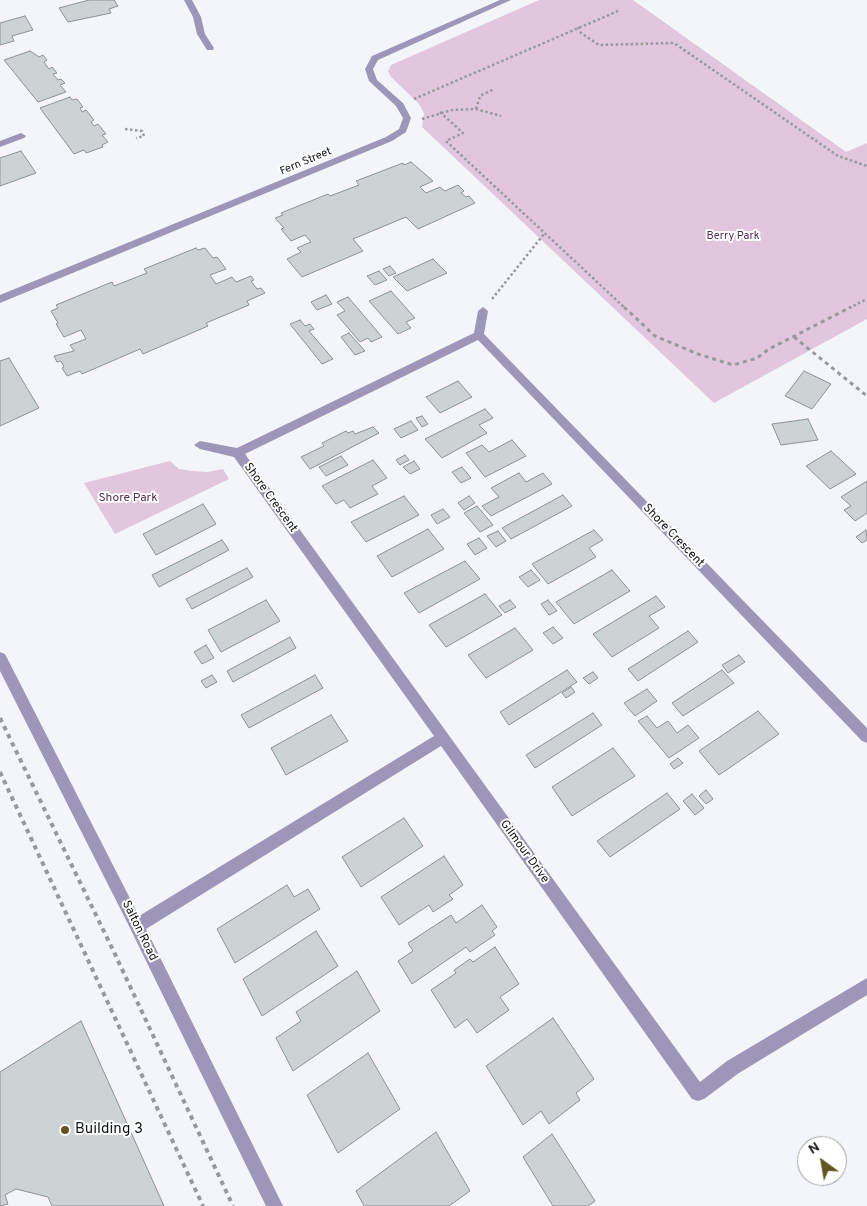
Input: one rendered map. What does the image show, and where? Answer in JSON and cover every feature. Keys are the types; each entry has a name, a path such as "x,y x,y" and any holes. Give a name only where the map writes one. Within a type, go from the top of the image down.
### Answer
{"street":[{"path":"188,0 197,16 201,34 210,48"},
{"path":"406,118 400,105 373,82 369,69 375,58 507,0"},
{"name":"Fern Street","path":"0,299 389,140 403,130 406,118"},
{"path":"0,144 21,136"},
{"path":"479,335 482,311"},
{"name":"Shore Crescent","path":"200,445 238,453 479,335 867,737"},
{"name":"Shore Crescent","path":"238,453 442,738"},
{"name":"Salton Road","path":"0,658 137,926 275,1206"},
{"path":"137,926 442,738"},
{"name":"Gilmour Drive","path":"442,738 698,1094 733,1067 867,986"}],"path":[{"path":"400,105 618,10"},
{"path":"578,27 581,33 599,45 674,43 838,156 867,166"},
{"path":"476,109 480,96 494,89"},
{"path":"406,118 423,119 440,112 476,109 501,116"},
{"path":"440,112 463,133 446,141 655,336 698,354 733,365 757,358 769,349 867,299"},
{"path":"125,128 142,131 144,136 136,138"},
{"path":"482,311 544,234"},
{"path":"794,337 867,396"},
{"path":"0,718 113,950 233,1206"},
{"path":"0,772 203,1206"}],"green space":[{"name":"Berry Park","path":"539,0 633,0 846,152 867,143 867,319 714,403 422,127 424,113 419,104 391,77 388,71 391,65"},
{"name":"Shore Park","path":"170,461 179,469 192,471 207,472 223,469 229,479 115,534 84,483"}],"building":[{"path":"89,0 114,0 118,6 109,9 111,13 68,22 59,8"},
{"path":"25,16 33,30 12,36 14,41 0,45 0,23"},
{"path":"30,51 39,57 43,55 47,60 44,62 49,69 52,67 57,73 53,74 58,80 61,79 65,83 60,85 66,92 38,102 4,60"},
{"path":"70,97 72,100 77,99 83,107 80,108 82,112 86,110 94,120 91,122 94,126 98,124 106,134 102,135 108,142 102,145 103,147 86,153 84,150 74,154 40,108"},
{"path":"21,151 36,173 0,186 0,158"},
{"path":"411,162 433,181 420,187 426,193 440,187 445,191 458,185 464,191 461,193 466,197 469,196 475,203 418,229 406,217 353,239 363,251 302,277 287,259 301,252 297,248 311,242 305,235 291,241 281,229 284,228 275,218 283,215 281,213 328,194 330,196 359,185 356,181 403,163 404,165"},
{"path":"196,248 198,250 205,248 213,258 217,257 226,269 210,275 216,284 232,277 236,282 251,276 254,280 251,281 257,289 261,288 265,293 247,301 249,305 206,323 208,326 143,354 140,349 82,374 80,371 67,376 62,368 64,367 61,361 57,362 54,356 74,351 70,345 86,339 81,330 64,337 51,311 58,308 56,305 112,282 114,286 147,273 144,269"},
{"path":"433,259 447,273 407,291 393,277"},
{"path":"390,266 396,273 389,276 383,269"},
{"path":"379,271 387,280 375,285 367,276"},
{"path":"391,291 415,318 406,322 411,328 398,334 369,301"},
{"path":"326,295 332,304 317,310 311,302"},
{"path":"348,297 382,337 371,342 368,338 360,342 337,315 345,311 337,302"},
{"path":"300,320 305,326 310,324 314,329 309,331 333,359 322,364 290,324"},
{"path":"349,333 365,351 355,355 341,337"},
{"path":"9,358 39,408 0,426 0,361"},
{"path":"804,371 831,384 812,409 785,396"},
{"path":"458,381 472,397 440,413 426,397"},
{"path":"485,409 493,418 479,425 487,433 442,458 425,439"},
{"path":"422,416 428,424 422,427 416,418"},
{"path":"808,419 818,440 781,445 772,424"},
{"path":"411,421 418,430 401,438 394,429"},
{"path":"373,427 379,433 310,469 301,457 324,446 322,443 346,431 348,433 353,431 355,434"},
{"path":"512,440 526,456 485,477 466,453 482,445 489,452"},
{"path":"831,451 856,474 830,489 806,466"},
{"path":"405,455 409,460 400,465 396,460"},
{"path":"341,456 348,465 326,476 319,467"},
{"path":"373,460 387,478 372,486 378,494 350,508 344,500 336,504 322,486"},
{"path":"414,461 420,469 410,474 403,467"},
{"path":"462,467 471,478 461,483 452,472"},
{"path":"519,473 526,482 543,473 552,484 491,516 482,506 499,497 491,488"},
{"path":"867,481 867,513 855,521 844,510 851,506 841,497"},
{"path":"563,495 572,506 511,539 502,528"},
{"path":"404,496 419,515 366,542 351,522"},
{"path":"469,496 475,503 464,510 458,503"},
{"path":"203,504 216,524 156,555 143,534"},
{"path":"477,506 493,525 480,532 464,513"},
{"path":"443,509 450,517 437,524 431,515"},
{"path":"428,529 444,549 392,577 377,556"},
{"path":"594,530 603,540 589,548 596,557 548,584 532,564"},
{"path":"866,530 867,540 862,543 856,537"},
{"path":"498,531 506,541 496,547 487,536"},
{"path":"479,538 487,548 475,555 467,544"},
{"path":"222,540 229,550 159,587 152,575"},
{"path":"465,561 480,579 419,613 404,593"},
{"path":"247,568 253,577 192,609 186,599"},
{"path":"531,570 540,580 528,587 519,577"},
{"path":"612,570 630,591 574,624 556,602"},
{"path":"485,594 502,615 446,647 429,625"},
{"path":"656,596 665,607 649,616 659,628 612,657 593,634"},
{"path":"266,600 280,621 221,652 208,630"},
{"path":"510,600 516,607 505,613 499,606"},
{"path":"548,600 557,611 549,615 541,604"},
{"path":"553,627 563,638 553,644 543,633"},
{"path":"515,628 533,650 486,678 468,655"},
{"path":"688,631 698,642 638,681 628,669"},
{"path":"290,637 296,648 233,682 227,671"},
{"path":"206,645 214,658 202,664 194,652"},
{"path":"739,655 745,662 728,673 722,665"},
{"path":"567,670 577,682 509,725 500,712"},
{"path":"722,670 734,683 683,716 672,703"},
{"path":"593,672 598,678 589,684 583,678"},
{"path":"212,675 217,682 206,688 201,681"},
{"path":"315,675 323,688 249,728 241,715"},
{"path":"571,687 575,692 566,698 562,693"},
{"path":"647,689 657,701 635,716 624,703"},
{"path":"758,711 779,734 719,775 699,751"},
{"path":"593,713 602,725 535,768 526,755"},
{"path":"331,715 348,741 286,775 271,748"},
{"path":"647,716 657,728 668,721 677,733 688,725 699,738 669,758 638,721"},
{"path":"613,748 635,776 572,816 552,787"},
{"path":"678,758 683,763 674,769 670,764"},
{"path":"706,790 713,799 706,804 699,796"},
{"path":"667,793 680,809 610,857 597,841"},
{"path":"692,794 704,808 695,815 683,801"},
{"path":"404,818 423,846 361,887 342,857"},
{"path":"444,856 463,885 449,895 453,899 433,912 429,905 399,925 381,897"},
{"path":"287,885 294,897 308,889 320,909 235,963 217,929"},
{"path":"482,905 497,927 492,931 495,935 470,952 466,947 412,984 398,961 413,951 408,943 451,915 456,923"},
{"path":"316,931 338,966 262,1016 243,979"},
{"path":"495,947 519,984 500,997 509,1010 477,1033 467,1019 455,1028 431,990 456,973 454,970 470,959 473,962"},
{"path":"357,971 380,1011 293,1071 276,1038 301,1021 296,1012"},
{"path":"553,1018 594,1079 576,1093 580,1100 549,1124 541,1111 523,1125 486,1066"},
{"name":"Building 3","path":"81,1021 164,1206 52,1206 48,1197 16,1189 5,1195 8,1204 0,1206 0,1072"},
{"path":"368,1053 400,1109 338,1153 307,1095"},
{"path":"436,1132 470,1191 449,1206 364,1206 356,1191"},
{"path":"552,1134 595,1201 588,1206 553,1206 523,1157"}],"place":[{"name":"Building 3","path":"65,1130"}]}
